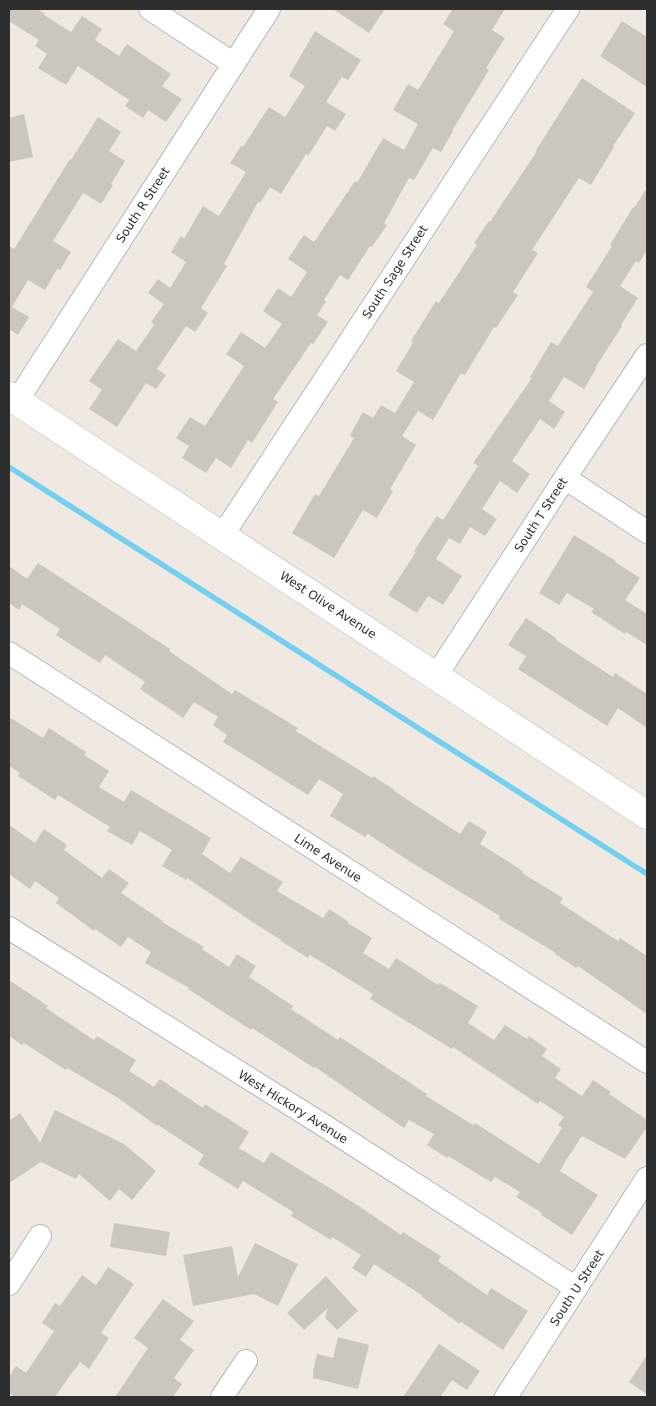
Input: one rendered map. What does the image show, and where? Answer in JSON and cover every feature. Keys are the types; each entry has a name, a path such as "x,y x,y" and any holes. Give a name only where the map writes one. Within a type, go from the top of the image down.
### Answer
{"street":[{"path":"150,9 234,64"},
{"name":"South R Street","path":"13,398 269,9"},
{"name":"South Sage Street","path":"222,536 568,9"},
{"name":"South T Street","path":"436,676 647,355"},
{"name":"West Olive Avenue","path":"13,398 647,815"},
{"path":"565,478 647,532"},
{"name":"Lime Avenue","path":"9,653 647,1062"},
{"name":"West Hickory Avenue","path":"9,928 320,1123 576,1288"},
{"name":"South U Street","path":"506,1397 647,1178"},
{"path":"9,1284 40,1236"},
{"path":"222,1397 246,1361"}],"building":[{"path":"9,9 37,9 71,32 82,16 102,29 95,40 119,56 127,44 171,74 162,86 182,99 166,122 148,110 143,118 125,106 129,100 78,66 66,85 38,68 47,54 35,46 39,40 9,21"},
{"path":"333,9 385,9 369,33"},
{"path":"453,9 505,9 492,30 505,38 486,68 489,70 441,152 433,148 414,180 409,178 384,223 387,225 372,247 370,246 348,280 340,275 324,300 326,302 317,315 328,322 313,344 311,343 273,399 278,402 252,443 248,440 231,468 216,458 206,473 182,458 189,446 176,438 190,417 205,426 244,366 226,354 241,332 265,348 282,324 263,311 278,288 291,297 307,272 288,259 304,235 314,242 355,181 357,183 383,138 404,150 418,124 393,110 408,84 418,90 454,31 443,24"},
{"path":"622,21 647,37 647,87 600,56"},
{"path":"315,31 361,60 348,80 342,77 326,102 346,114 335,131 327,126 308,156 306,154 281,194 270,187 260,203 258,202 224,264 227,266 201,308 208,313 195,332 186,326 157,369 166,375 156,389 146,383 117,427 89,409 102,390 89,381 118,339 136,351 154,325 151,322 164,304 148,293 158,279 170,288 186,262 171,252 181,236 184,239 203,206 219,216 246,172 230,163 241,146 243,147 269,107 285,117 305,86 289,76"},
{"path":"582,78 635,113 613,146 591,185 579,178 532,250 538,253 513,292 518,295 496,328 494,327 465,375 461,373 433,420 418,411 402,436 416,445 390,489 393,491 377,518 363,510 334,558 292,533 315,494 319,496 354,438 350,435 363,412 373,418 381,405 395,413 414,382 396,371 413,343 411,341 436,301 439,303 477,245 474,243 537,151"},
{"path":"24,114 33,157 9,162 9,118"},
{"path":"98,117 121,132 109,151 125,161 101,204 83,193 53,241 71,252 60,270 57,269 45,290 28,280 12,307 29,317 18,335 9,329 9,246 14,249"},
{"path":"647,188 647,250 639,263 636,261 620,286 638,298 584,389 564,377 549,401 565,412 554,429 540,419 512,461 530,474 517,493 500,481 482,509 497,519 485,536 470,527 460,544 449,538 436,559 462,576 443,605 428,596 417,613 388,595 437,516 443,520 478,466 473,463 532,378 530,377 551,342 558,346 593,292 586,287 612,246 610,245 633,207"},
{"path":"574,535 640,578 625,600 647,614 647,645 626,632 625,634 591,612 594,609 567,593 559,605 539,593"},
{"path":"38,563 170,649 169,651 232,694 235,690 298,728 296,731 372,778 373,776 460,834 469,821 487,832 480,844 563,898 560,903 618,941 620,938 647,956 647,1014 578,966 576,968 556,953 499,919 500,916 368,834 365,837 330,816 343,794 319,779 308,795 223,742 227,735 213,725 218,717 194,702 183,718 140,689 145,682 105,655 100,663 56,635 60,629 22,604 19,610 9,603 9,566 27,579"},
{"path":"526,618 613,677 615,673 647,694 647,728 618,708 607,726 518,669 526,656 508,645"},
{"path":"9,717 43,738 49,728 86,752 84,755 109,771 99,787 124,802 131,790 211,838 202,854 230,873 241,857 283,882 277,891 323,918 329,909 372,938 363,953 389,969 396,958 438,985 440,983 478,1006 468,1023 494,1040 505,1025 527,1039 529,1036 547,1049 542,1056 561,1069 555,1078 582,1096 593,1080 611,1092 609,1094 647,1120 647,1127 625,1159 582,1136 566,1160 560,1171 598,1195 572,1235 516,1197 520,1192 495,1177 491,1182 427,1145 434,1134 409,1120 404,1128 315,1067 252,1028 251,1030 189,988 145,963 151,952 128,937 121,947 95,929 94,931 56,903 59,898 35,881 30,889 9,874 9,825 35,843 44,829 67,845 64,850 102,878 109,869 129,883 121,893 162,922 204,947 202,949 229,967 237,954 256,966 249,977 293,1006 291,1009 338,1040 340,1037 427,1094 426,1096 473,1125 475,1123 539,1164 562,1128 558,1125 564,1117 540,1101 538,1104 453,1047 452,1049 370,999 373,994 310,955 308,958 187,878 186,880 162,866 172,850 140,831 132,845 107,831 110,827 58,795 55,800 18,776 20,773 9,766"},
{"path":"9,980 48,1006 46,1008 94,1040 97,1036 136,1060 129,1071 154,1087 160,1079 203,1108 205,1104 249,1132 239,1148 264,1163 271,1152 362,1208 401,1235 403,1232 441,1256 438,1261 487,1295 491,1288 528,1311 503,1350 461,1322 460,1324 423,1296 374,1264 366,1277 352,1268 361,1255 332,1237 331,1240 291,1216 293,1212 243,1181 238,1189 198,1164 204,1155 157,1126 118,1098 9,1036"},
{"path":"55,1110 124,1144 156,1171 132,1200 119,1189 110,1201 79,1174 76,1179 41,1162 9,1183 9,1121 20,1113 40,1143"},
{"path":"114,1223 170,1232 166,1256 110,1247"},
{"path":"255,1243 298,1264 278,1306 254,1294 193,1306 183,1255 232,1246 238,1277"},
{"path":"108,1267 134,1284 101,1333 109,1338 89,1369 80,1362 55,1397 15,1397 9,1393 9,1377 16,1366 26,1373 54,1331 42,1323 55,1303 60,1306 82,1275 96,1285"},
{"path":"326,1276 358,1311 337,1330 325,1318 328,1308 304,1330 287,1313"},
{"path":"163,1299 194,1321 180,1340 194,1350 174,1378 182,1384 173,1397 115,1397 148,1348 134,1338"},
{"path":"338,1337 369,1345 358,1389 313,1378 317,1354 333,1358"},
{"path":"439,1344 480,1371 467,1390 452,1380 440,1397 403,1397"},
{"path":"647,1355 647,1394 629,1382"}],"waterway":[{"path":"9,467 647,874"}]}
